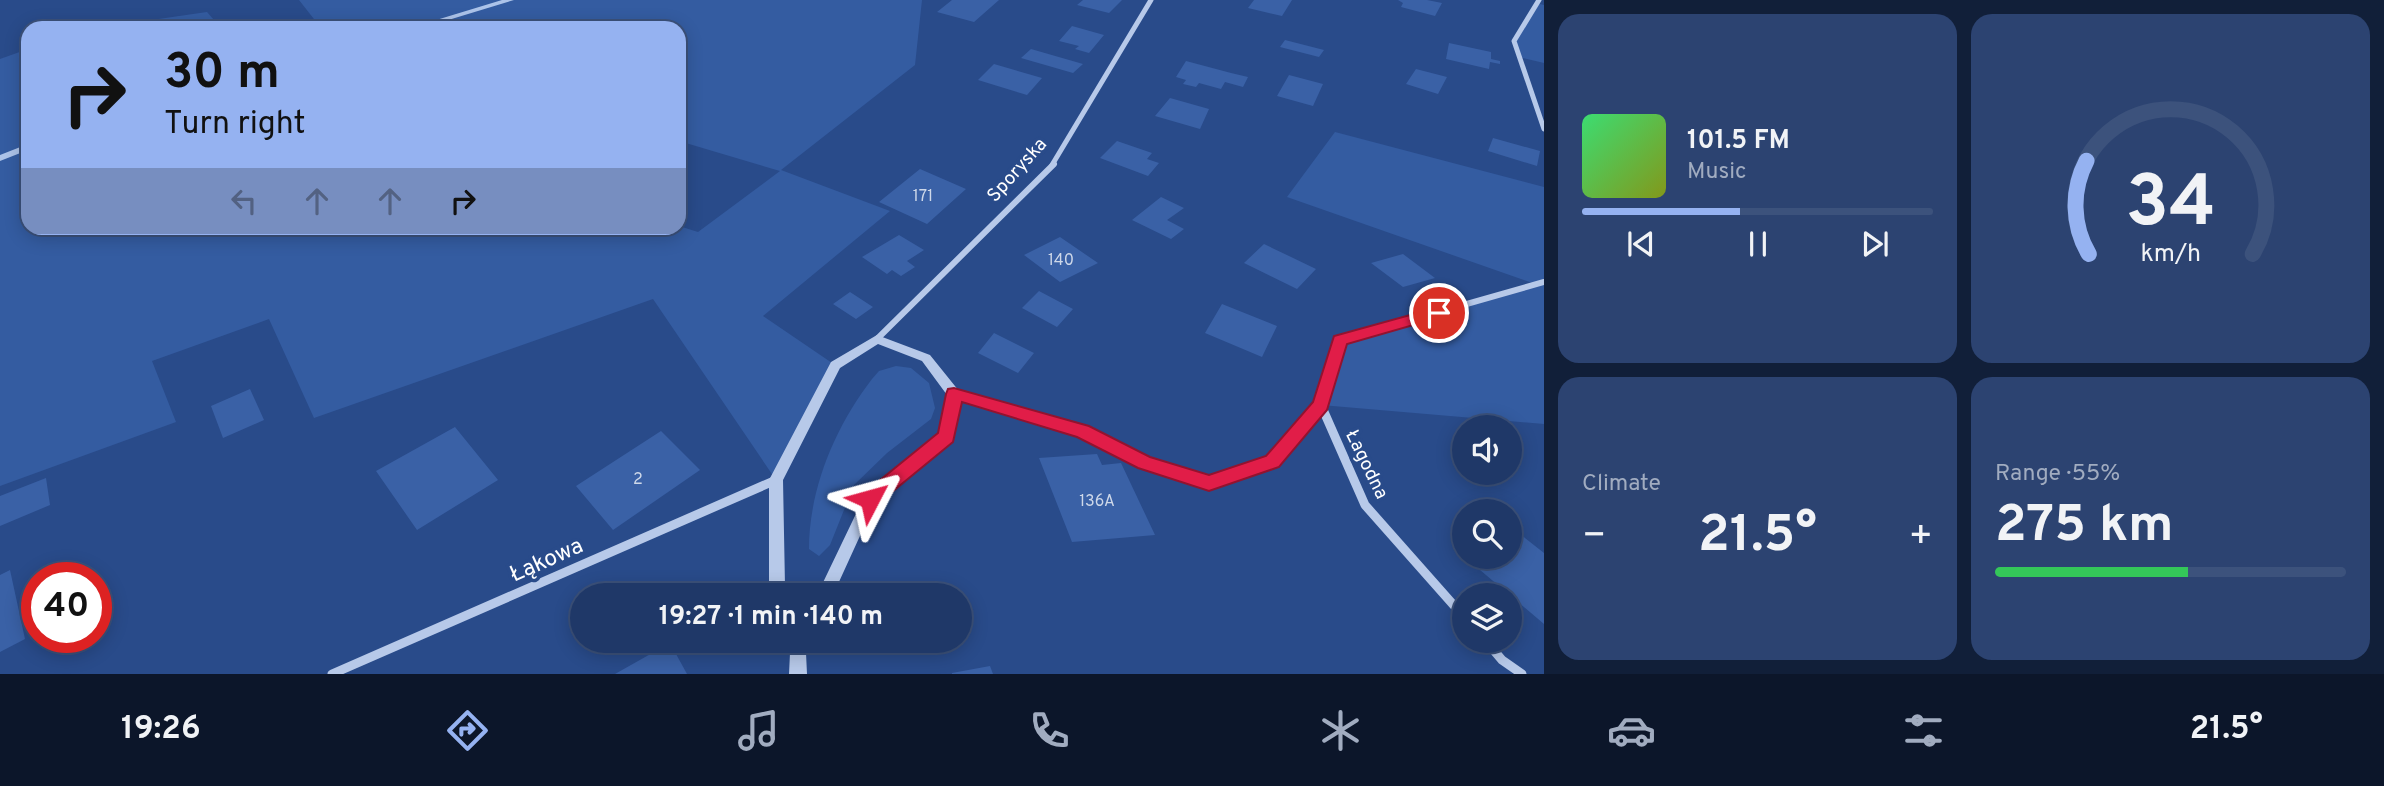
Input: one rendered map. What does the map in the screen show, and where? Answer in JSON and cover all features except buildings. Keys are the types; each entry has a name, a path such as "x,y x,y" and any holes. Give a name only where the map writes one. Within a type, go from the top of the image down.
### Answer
{"street":[{"name":"Sporyska","path":"778,583 776,480 835,365 877,339 1054,164 1151,0"},
{"path":"1539,0 1514,41 1544,129"},
{"path":"877,339 926,358 954,394 1083,431 1144,463 1209,483 1272,461 1321,405 1340,340 1544,282"},
{"path":"831,583 870,499 947,437 954,394"},
{"name":"Łagodna","path":"1321,405 1365,505 1452,603"},
{"name":"Łąkowa","path":"332,674 776,480"},
{"path":"798,674 799,653"},
{"path":"1496,653 1522,674"}],"shaded area":[{"path":"299,0 922,0 915,65 781,170 890,211 763,316 835,365 776,480 653,299 314,418 269,319 152,361 176,422 0,486 0,59 21,52 21,235 686,235 686,228 698,232 780,171 686,143 686,21 316,21"},
{"path":"1536,3 1544,5 1544,63 1519,57 1514,41"},
{"path":"207,12 215,21 145,21"},
{"path":"1335,132 1544,187 1544,424 1522,422 1522,415 1452,416 1321,405 1340,340 1538,285 1287,197"},
{"path":"896,366 911,368 929,383 935,408 931,419 887,453 854,485 830,545 819,556 809,549 810,526 819,482 827,460 847,417 872,379 879,371"}],"waterway":[{"path":"438,21 510,0"},
{"path":"0,158 21,150"}],"route":[{"path":"870,499 947,437 954,394 1083,431 1144,463 1209,483 1272,461 1321,405 1340,340 1439,313"}]}
